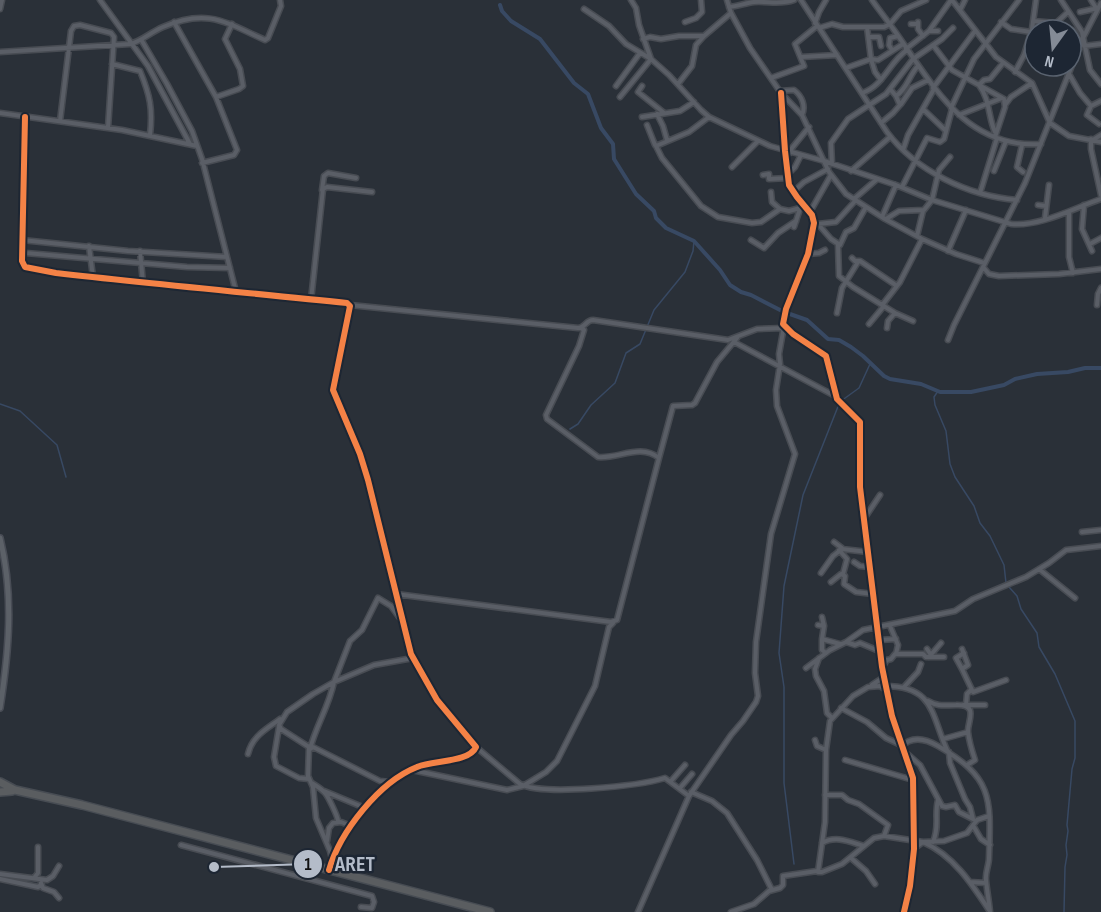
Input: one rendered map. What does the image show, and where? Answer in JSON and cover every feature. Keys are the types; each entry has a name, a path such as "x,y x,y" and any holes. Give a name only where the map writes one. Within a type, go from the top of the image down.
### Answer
{"highway":[{"path":"0,777 17,791"},
{"path":"0,784 17,791 82,805 485,912"},
{"path":"0,793 17,791"}],"main road":[{"path":"0,538 7,575 10,621 8,657 0,708"}],"street":[{"path":"0,9 2,0"},
{"path":"100,0 148,66 190,144"},
{"path":"0,52 132,44 142,41 156,30 174,22 197,18 213,18 267,39 281,6 280,0"},
{"path":"631,0 636,8 643,39 651,59"},
{"path":"685,22 696,18 702,12 701,0"},
{"path":"727,0 731,13 750,48 780,92 802,115 831,175 846,194 883,218 922,239 984,264 989,274 999,276 1073,273 1101,269"},
{"path":"729,7 750,2 783,3 794,0"},
{"path":"801,0 881,123 903,150 938,175 980,193 1017,200"},
{"path":"817,25 819,12 826,0"},
{"path":"872,0 934,89 967,123 1006,141 1022,145 1041,144"},
{"path":"771,78 803,67 804,64 795,44 817,25 882,27 890,24 900,11 926,0"},
{"path":"862,93 876,87 905,48 929,31 951,0 1003,63 1032,83 1050,123 1058,131 1069,136 1101,142"},
{"path":"960,10 965,0"},
{"path":"902,187 927,138 941,141 944,139 952,108 974,59 1019,0"},
{"path":"1033,18 1036,0"},
{"path":"1061,0 1072,18"},
{"path":"1091,0 1097,8"},
{"path":"1101,3 1083,42 1090,70 1101,84"},
{"path":"1080,12 1097,8"},
{"path":"584,9 609,26 626,44 651,59 710,117 784,151 824,161 902,187 932,200 1006,223 1022,224 1069,212 1101,197 1091,150 1092,140"},
{"path":"1063,18 1068,12"},
{"path":"678,84 692,66 696,45 731,13"},
{"path":"174,22 216,97 231,130 237,152 234,155 202,163"},
{"path":"1001,22 1011,29 1023,31"},
{"path":"911,24 918,23 923,36"},
{"path":"216,97 243,86 240,69 225,39 232,24"},
{"path":"60,121 71,31 76,25 111,33 114,37 108,128"},
{"path":"867,27 871,59 875,72 881,80"},
{"path":"832,164 831,143 848,119 891,90 903,69 913,59 953,28"},
{"path":"929,31 938,31"},
{"path":"903,150 908,135 934,89 975,31"},
{"path":"643,39 704,36"},
{"path":"869,38 879,36 881,46"},
{"path":"892,50 889,45 891,36 898,36"},
{"path":"142,41 177,100 192,131 236,292"},
{"path":"1083,42 1101,44"},
{"path":"933,45 949,67 1003,98 1005,105"},
{"path":"846,68 871,59 878,60 892,50 905,48"},
{"path":"616,86 640,53"},
{"path":"801,57 837,55"},
{"path":"1015,72 1023,57"},
{"path":"620,97 651,59"},
{"path":"980,85 984,80 990,80 1003,63"},
{"path":"112,64 140,71 148,66"},
{"path":"896,96 903,91 918,66"},
{"path":"140,71 150,97 152,121 150,135"},
{"path":"948,340 1017,200 1067,78"},
{"path":"1071,78 1092,106"},
{"path":"881,123 893,113 910,90 928,80"},
{"path":"980,193 1005,105 1011,97 1032,83"},
{"path":"980,85 986,94 991,123 996,136"},
{"path":"642,86 638,92 663,113"},
{"path":"780,92 794,90 799,94 804,107 802,115"},
{"path":"891,90 900,105"},
{"path":"780,92 784,151 793,192 802,208 810,212 816,225 838,245 839,276 895,313 913,321"},
{"path":"958,115 1003,98"},
{"path":"1099,124 1087,115 1092,106 1101,101"},
{"path":"642,117 680,111 694,102"},
{"path":"924,110 946,130"},
{"path":"0,113 150,135 197,146"},
{"path":"657,114 667,140"},
{"path":"26,117 22,240 22,261 25,267 46,272 143,283 581,328"},
{"path":"656,146 691,131 710,117"},
{"path":"647,125 662,158 701,206 718,217 752,223 761,222 780,209"},
{"path":"790,153 809,127"},
{"path":"1092,140 1101,135"},
{"path":"851,171 890,136"},
{"path":"732,167 758,141"},
{"path":"994,171 1006,141"},
{"path":"1022,145 1017,167 1023,172"},
{"path":"822,156 827,152 831,153"},
{"path":"763,175 769,174 769,179 788,176 801,155"},
{"path":"917,236 923,210 932,200 938,175 950,157"},
{"path":"793,192 804,182 828,169"},
{"path":"311,300 324,176 328,173 356,178"},
{"path":"810,212 831,175"},
{"path":"816,225 836,222 877,180"},
{"path":"883,218 896,185"},
{"path":"1045,218 1049,185"},
{"path":"322,191 327,187 372,192"},
{"path":"771,192 772,202 780,209 789,211 802,208"},
{"path":"1038,205 1046,206"},
{"path":"1084,205 1082,229 1092,251"},
{"path":"838,245 842,243 847,230 854,228 866,207"},
{"path":"794,227 802,208"},
{"path":"883,218 899,211 923,210"},
{"path":"948,250 966,210"},
{"path":"1069,212 1069,252 1073,273"},
{"path":"751,240 764,248 778,232 796,221"},
{"path":"638,912 690,794 743,721 758,696 755,673 756,642 771,534 795,454 777,406 779,354 786,309 808,254 816,225"},
{"path":"1090,244 1101,238"},
{"path":"870,324 897,286 922,239"},
{"path":"22,240 227,257"},
{"path":"89,246 93,277"},
{"path":"808,254 819,254 825,250"},
{"path":"23,251 28,254 212,269 230,268"},
{"path":"140,251 143,283"},
{"path":"852,258 897,286"},
{"path":"837,312 843,288 858,262"},
{"path":"1097,305 1101,288"},
{"path":"350,305 351,310 333,390 364,467 401,620 413,658 437,700 476,747 523,786"},
{"path":"887,328 888,321 895,313"},
{"path":"581,328 588,321 593,320 734,342 836,397 860,422 859,468 882,667 901,747 913,780 914,849 910,886 904,912"},
{"path":"728,340 757,329 784,327 826,356 836,397"},
{"path":"581,328 584,330 579,345 546,415 547,419 598,457 636,451 659,458"},
{"path":"523,786 553,766 564,749 598,679 609,627 618,618 671,408 695,403 717,362 738,337"},
{"path":"864,519 880,495"},
{"path":"1082,532 1101,530"},
{"path":"834,542 847,559 843,574 844,584 850,590 873,594"},
{"path":"807,668 863,630 958,610 973,599 1017,581 1039,569 1066,550 1101,546"},
{"path":"841,549 868,552"},
{"path":"821,573 841,549"},
{"path":"854,562 860,566 870,567"},
{"path":"1039,569 1075,598"},
{"path":"831,582 839,574 843,574"},
{"path":"396,594 613,622"},
{"path":"332,860 317,824 310,781 310,749 316,728 326,710 350,641 362,630 378,598 391,606 401,620"},
{"path":"822,617 824,626 822,650 826,653"},
{"path":"818,625 824,626"},
{"path":"890,625 898,648 896,654"},
{"path":"822,639 841,645"},
{"path":"879,640 896,639"},
{"path":"846,642 855,645 860,643 880,651"},
{"path":"930,656 941,643"},
{"path":"927,649 930,656"},
{"path":"962,669 968,665 963,651 956,658 972,693"},
{"path":"882,667 887,660 891,659 891,656 896,654 944,657"},
{"path":"248,753 250,745 267,726 313,694 334,682 374,665 413,658"},
{"path":"819,658 815,669 816,676 824,691 827,713 832,718"},
{"path":"904,687 918,672 921,664"},
{"path":"818,872 822,843 826,750 832,718 853,696 884,676"},
{"path":"966,705 967,694 1006,680"},
{"path":"871,686 904,687 935,705 985,705"},
{"path":"928,701 981,839 990,845"},
{"path":"930,708 935,705"},
{"path":"959,705 968,708 972,720 968,732 975,760 967,765"},
{"path":"841,708 867,722 901,747 920,765 944,808 955,805 959,812 974,822"},
{"path":"283,717 274,757 276,766 310,781 322,790 365,808"},
{"path":"279,727 307,744 310,749"},
{"path":"943,740 968,732"},
{"path":"815,740 818,746 826,750"},
{"path":"901,747 907,740 934,743 967,765 986,790 990,845 986,883 989,911"},
{"path":"329,870 351,826 391,782 428,762 463,757 472,753 476,747"},
{"path":"310,749 316,749 380,781 391,782"},
{"path":"845,760 913,780"},
{"path":"671,781 685,765"},
{"path":"410,770 505,790 523,786 549,789 604,788 642,784 666,778 690,794 718,805 727,813 772,890"},
{"path":"680,788 692,774"},
{"path":"380,781 385,789"},
{"path":"322,790 338,816 338,821"},
{"path":"825,795 842,795 860,804 888,825 884,836"},
{"path":"933,842 938,830 936,812 938,800"},
{"path":"914,849 923,842 962,836 974,822 988,816"},
{"path":"326,842 330,825 338,821 351,826"},
{"path":"731,912 758,902 766,893 782,887 783,876 822,872 838,866 851,858 871,839 884,836 923,842 936,848 949,858 970,882 989,911"},
{"path":"822,843 830,839 848,840 864,846"},
{"path":"181,845 373,897 372,908 361,907"},
{"path":"34,878 38,873 38,847"},
{"path":"851,858 866,871 875,884"},
{"path":"0,879 41,885 50,879 59,866"},
{"path":"0,874 34,878 59,898"},
{"path":"970,882 986,883"}],"waterway":[{"path":"500,5 511,21 540,39 574,83 588,94 601,128 613,144 614,159 636,194 654,211 656,218 666,228 694,241 730,285 784,312"},
{"path":"570,429 578,424 591,405 615,383 626,353 640,344 654,310 685,272 693,251 694,241"},
{"path":"787,313 807,320 828,339 839,340 851,347 884,376 921,384 940,392 971,392 1004,385 1015,379 1037,374 1101,368"},
{"path":"841,401 859,388 870,364"},
{"path":"938,391 934,397 935,405 946,431 950,464 1004,565 1006,583"},
{"path":"0,404 20,411 57,445 66,477"},
{"path":"794,864 784,783 784,687 779,653 784,586 803,495 839,404"},
{"path":"1009,587 1017,596 1021,609 1037,633 1039,647 1055,674 1075,721 1075,758 1067,825 1064,912"}],"cycle path":[{"path":"781,93 789,185 812,215 814,223 808,254 786,309 783,324 793,334 826,356 837,399 860,422 860,487 882,667 892,716 913,778 914,849 910,886 904,912"},
{"path":"25,117 22,261 25,267 56,273 347,303 350,306 333,390 360,454 368,480 411,654 437,700 476,747 472,752 458,759 417,767 389,784 375,796 352,825 334,855 329,870"}],"place":[{"name":"ARET","path":"214,867"}]}
